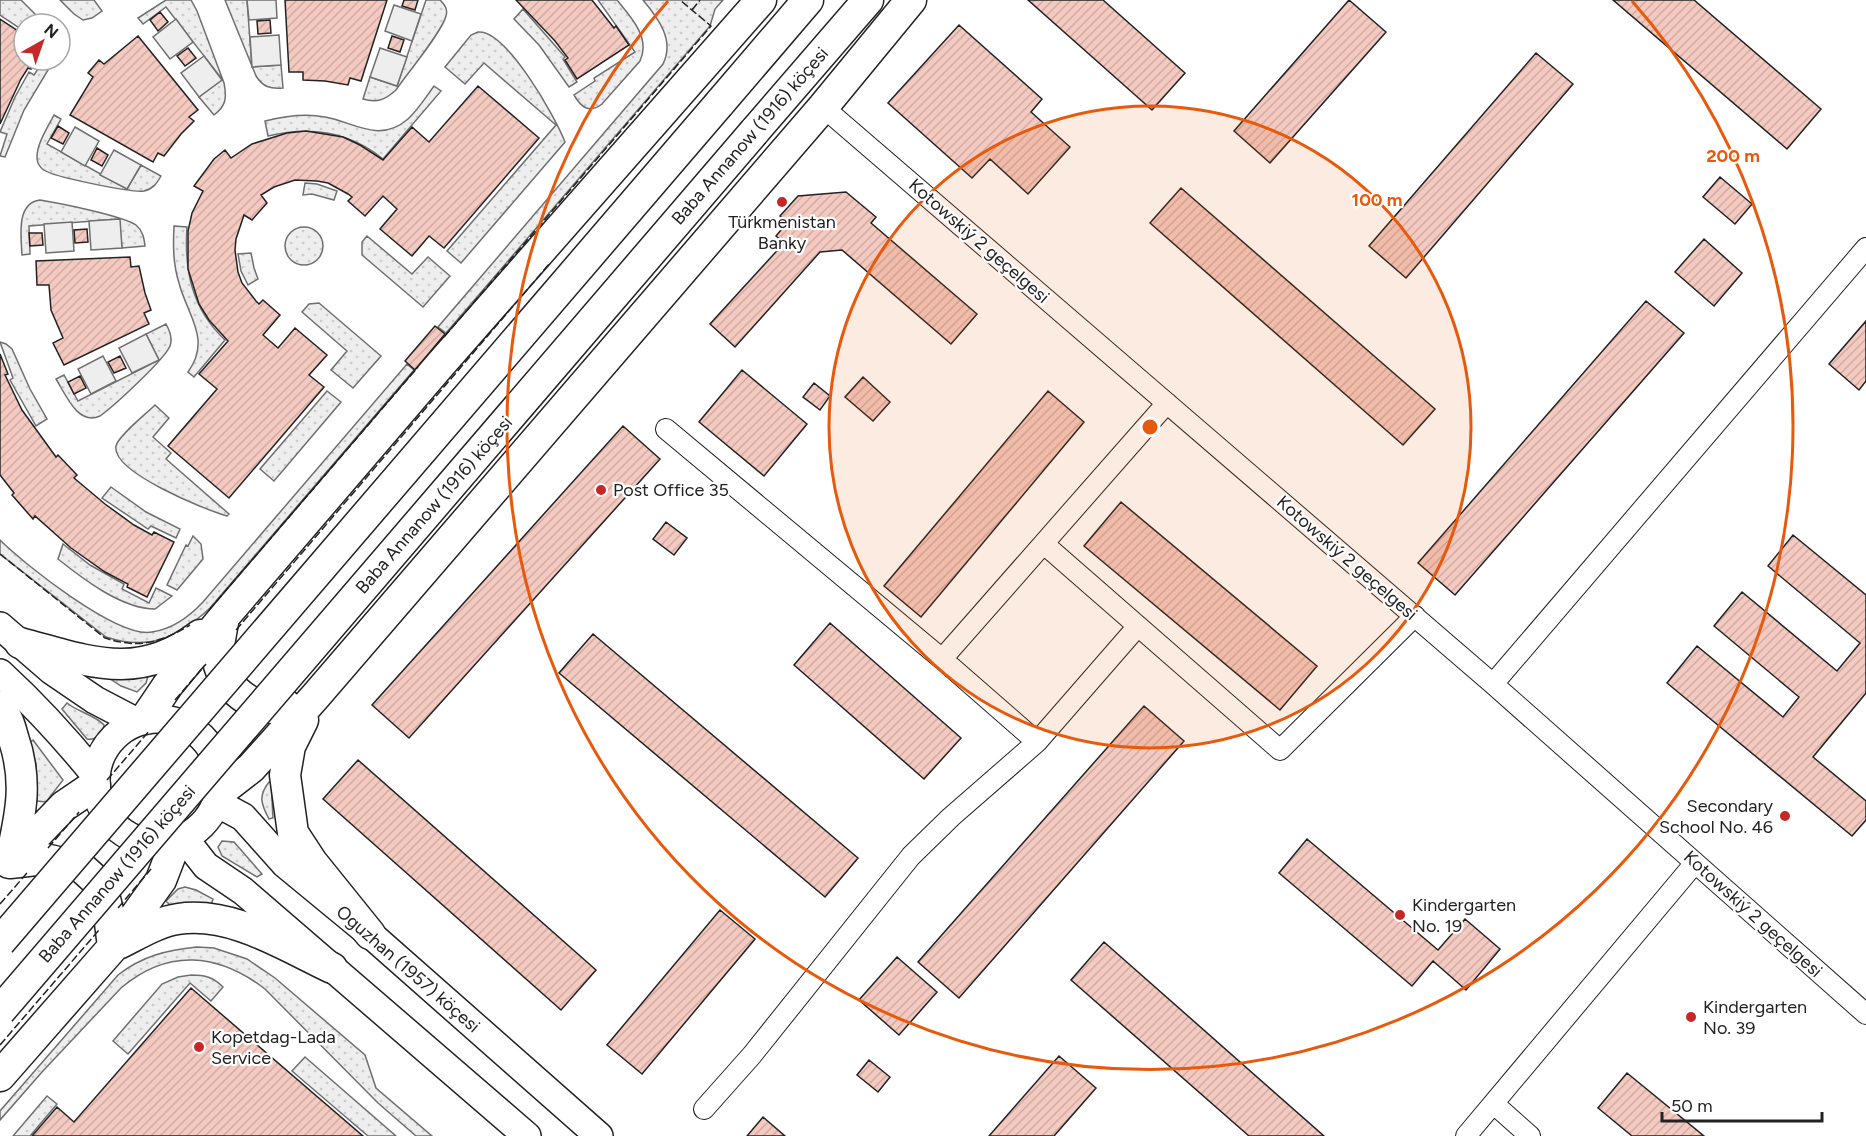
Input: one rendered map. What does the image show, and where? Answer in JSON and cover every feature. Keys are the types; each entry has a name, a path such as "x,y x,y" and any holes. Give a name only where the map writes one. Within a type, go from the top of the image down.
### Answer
{"main road":[{"path":"141,721 224,617 761,0"},
{"path":"0,942 808,0"},
{"name":"Baba Annanow (1916) köçesi","path":"0,1011 868,0"},
{"path":"218,797 221,772 214,752 202,736 185,724 166,718 141,721 121,730 108,743 99,758 96,781 100,803 109,819 123,832 139,841 158,844 180,840 204,823 218,797 251,768 314,698 823,107 911,0"},
{"path":"10,635 94,663 119,666 141,664 160,658 192,642 224,617"},
{"path":"224,617 218,660 225,678 237,693 255,703 272,708 314,698"},
{"path":"10,635 51,670 95,700 141,721"},
{"path":"0,673 57,729 96,781"},
{"path":"314,698 290,746 285,775 293,833 312,862 370,934"},
{"path":"0,707 6,714 23,776 20,815 5,868"},
{"path":"5,868 64,806 96,781"},
{"name":"Oguzhan (1957) köçesi","path":"218,797 243,817 285,864 370,934 599,1136"},
{"path":"0,1076 113,947 162,880 180,840"},
{"path":"180,840 206,867 243,891 527,1136"},
{"path":"5,868 45,859 81,867 102,886 113,947"},
{"path":"113,947 150,927 177,919 204,918 240,925 332,968"}],"street":[{"name":"Kotowskiý 2 geçelgesi","path":"823,107 1415,616 1866,1014"},
{"path":"1493,684 1866,248"},
{"path":"942,659 1167,403"},
{"path":"666,429 942,659 1037,742"},
{"path":"1044,544 1280,750 1415,616"},
{"path":"704,1109 752,1055 911,856 951,817 1037,742 1138,626"},
{"path":"1466,1136 1695,863"},
{"path":"1494,1104 1530,1136"}],"shaded area":[{"path":"0,0 21,0 33,12 12,12 12,23 0,15"},
{"path":"60,0 94,0 102,11 92,18 83,20"},
{"path":"166,0 191,0 197,11 224,83 225,88 223,105 214,115 199,97 222,79 166,7 143,24 138,18"},
{"path":"225,0 247,0 252,66"},
{"path":"247,0 276,0 277,18 249,20"},
{"path":"426,0 440,0 446,7 446,16 438,32 396,90 381,100 363,99 370,77 397,86"},
{"path":"598,0 617,0 638,28 643,52 640,61 602,104 589,109 583,106 574,95 595,81 594,78 635,52"},
{"path":"643,0 723,0 715,9 710,26 446,333 438,327 663,64 666,55 666,38 659,22"},
{"path":"394,5 421,14 412,41 385,31"},
{"path":"523,9 565,57 563,59 577,82 569,87 539,45 514,19"},
{"path":"176,19 193,42 170,59 153,37"},
{"path":"478,32 489,35 515,59 552,114 565,142 461,263 447,251 556,125 484,63 465,84 445,67 471,35"},
{"path":"279,35 281,65 252,67 250,37"},
{"path":"380,48 407,57 397,86 370,77"},
{"path":"204,56 222,80 199,97 181,73"},
{"path":"281,65 283,88 271,88 261,83 252,67"},
{"path":"29,72 34,75 36,72 47,72 24,110 5,157 0,156 7,134 0,132"},
{"path":"434,86 441,91 383,159 356,142 328,133 298,131 268,136 265,121 302,115 325,117 377,131 387,130 408,119 419,108"},
{"path":"54,115 61,119 47,144 127,189 141,165 161,176 150,189 137,191 77,180 44,170 38,163 38,151"},
{"path":"75,127 99,141 85,166 61,152"},
{"path":"114,150 141,165 127,189 100,175"},
{"path":"305,183 317,184 337,191 334,200 312,194 303,195"},
{"path":"40,200 129,221 140,230 145,246 122,248 119,219 29,226 30,254 22,255 23,214 32,202"},
{"path":"120,219 122,248 91,250 89,221"},
{"path":"72,222 74,251 46,253 44,224"},
{"path":"174,226 187,227 187,259 192,288 205,315 225,340 194,377 188,372 195,360 198,338 177,276"},
{"path":"304,227 318,232 323,246 318,260 304,265 290,260 285,246 290,232"},
{"path":"367,236 412,274 428,257 450,276 423,307 362,255 362,242"},
{"path":"251,253 258,279 248,285 241,271 238,254"},
{"path":"319,303 381,356 353,388 331,370 347,351 302,312 309,304"},
{"path":"166,324 170,332 170,346 166,353 149,372 100,416 85,417 79,413 56,379 64,375 78,401 159,360 146,334"},
{"path":"146,334 159,360 132,373 119,348"},
{"path":"0,342 12,349 47,419 36,426 10,380 13,378"},
{"path":"103,356 116,381 91,394 78,369"},
{"path":"407,364 414,370 210,608 174,634 149,642 135,643 106,637 0,554 0,540 72,598 117,624 137,631 152,632 174,625 203,602"},
{"path":"327,391 341,402 274,481 260,469"},
{"path":"155,405 169,418 153,437 171,453 166,459 229,514 227,516 181,498 143,478 118,456 116,446 118,442"},
{"path":"111,487 146,512 180,529 176,538 151,526 148,529 102,498"},
{"path":"193,536 201,544 203,559 177,590 167,585 186,545 188,546"},
{"path":"63,544 90,565 124,584 122,589 149,603 156,588 172,596 155,609 129,604 103,592 58,559"},
{"path":"148,676 146,683 137,692 109,678"},
{"path":"67,703 104,725 98,736 87,739 62,709"},
{"path":"33,740 63,780 46,802 37,801 36,764 30,742"},
{"path":"271,782 273,818 269,819 264,809 262,796"},
{"path":"222,841 234,842 262,874 257,877 222,856 218,847"},
{"path":"185,887 213,899 211,905 173,908 166,901 178,889"},
{"path":"197,947 214,948 247,959 275,978 365,1055 376,1088 432,1136 416,1136 378,1103 265,989 229,968 211,962 193,960 175,961 157,966 121,988 0,1120 0,1111 118,975 136,963 155,955"},
{"path":"191,975 208,977 223,987 211,1001 190,983 128,1054 113,1041 162,984 178,977"},
{"path":"305,1057 396,1136 368,1136 292,1071"},
{"path":"47,1096 57,1104 30,1136 13,1136"}],"building":[{"path":"285,0 387,0 361,81 350,78 348,85 303,80 303,72 289,72"},
{"path":"404,0 418,0 415,10 402,6"},
{"path":"516,0 592,0 614,28 616,26 629,45 577,79 565,60 568,58 555,41"},
{"path":"1028,0 1103,0 1185,73 1152,110"},
{"path":"1349,0 1386,32 1270,163 1234,131"},
{"path":"1613,0 1694,0 1821,109 1787,149"},
{"path":"160,12 168,22 158,31 150,20"},
{"path":"0,19 12,27 12,72 25,72 0,124"},
{"path":"270,20 271,33 258,34 257,21"},
{"path":"959,25 1042,99 1031,112 1070,147 1028,194 990,159 972,178 888,103"},
{"path":"138,36 198,110 189,117 194,121 164,156 158,153 153,162 70,115 93,77 88,73 99,60 104,64"},
{"path":"392,36 404,40 400,52 388,48"},
{"path":"188,48 196,58 185,66 177,56"},
{"path":"1536,53 1573,84 1406,278 1369,246"},
{"path":"478,86 539,138 444,248 429,236 412,256 380,229 397,209 383,196 365,216 348,201 352,197 348,194 328,183 317,181 295,180 274,187 261,195 267,203 252,220 244,215 236,239 238,272 242,283 256,301 259,304 263,300 280,315 263,335 278,348 295,328 327,355 309,375 324,387 229,498 168,446 217,389 199,374 228,341 209,320 199,304 188,269 188,231 192,213 203,191 194,186 214,159 225,150 231,158 252,144 287,133 306,131 343,137 383,160 412,127 429,142"},
{"path":"58,126 69,133 63,144 51,138"},
{"path":"97,148 108,155 102,166 91,160"},
{"path":"1720,177 1752,204 1735,224 1703,197"},
{"path":"1181,188 1435,409 1403,445 1150,223"},
{"path":"846,192 876,217 871,223 977,314 951,344 842,250 820,252 735,347 710,324 784,243 776,236 787,223 780,216 798,196"},
{"path":"87,229 88,242 75,243 74,230"},
{"path":"29,233 42,233 43,245 30,246"},
{"path":"1704,239 1742,273 1714,306 1675,272"},
{"path":"130,257 131,267 139,266 151,310 144,313 149,324 64,365 53,343 63,338 51,310 49,285 37,285 36,261"},
{"path":"1646,301 1684,333 1455,595 1418,563"},
{"path":"1866,321 1866,381 1859,390 1829,364"},
{"path":"435,326 445,334 415,370 405,361"},
{"path":"0,354 8,374 5,375 22,410 56,457 58,455 77,475 74,478 134,525 152,535 154,532 174,542 147,597 127,587 128,584 105,572 71,548 35,516 33,519 12,495 14,493 0,475"},
{"path":"120,356 126,368 114,373 108,362"},
{"path":"742,370 807,424 764,476 699,422"},
{"path":"80,376 86,388 74,394 68,382"},
{"path":"863,377 890,402 873,421 845,397"},
{"path":"814,383 830,396 820,410 803,397"},
{"path":"1048,391 1084,422 921,617 884,586"},
{"path":"623,426 660,459 409,738 372,705"},
{"path":"1121,502 1317,666 1280,710 1084,546"},
{"path":"666,522 687,538 674,555 653,539"},
{"path":"1793,535 1866,595 1866,693 1813,757 1866,801 1866,820 1852,836 1667,683 1697,646 1783,717 1799,697 1714,626 1742,592 1837,671 1860,643 1768,566"},
{"path":"830,623 961,738 924,779 794,665"},
{"path":"593,634 858,858 825,897 559,673"},
{"path":"1144,706 1184,741 959,998 918,962"},
{"path":"358,760 596,970 561,1010 323,799"},
{"path":"1307,839 1438,950 1465,919 1500,949 1466,990 1433,961 1412,986 1279,873"},
{"path":"720,910 755,939 642,1074 607,1045"},
{"path":"1104,942 1324,1136 1249,1136 1071,980"},
{"path":"897,957 937,992 899,1035 859,1000"},
{"name":"Kopetdag-Lada Service","path":"191,988 363,1136 32,1136 57,1107 74,1122"},
{"path":"1059,1056 1096,1088 1054,1136 989,1136"},
{"path":"869,1060 890,1077 878,1092 857,1075"},
{"path":"1627,1073 1704,1136 1632,1136 1598,1108"},
{"path":"763,1117 785,1136 747,1136"}],"fence":[{"path":"444,337 711,26 680,0"},
{"path":"692,10 700,0"},
{"path":"236,630 550,263"},
{"path":"209,610 418,367"},
{"path":"0,554 105,638 128,643 149,642 169,636 190,625"},
{"path":"175,700 206,664"},
{"path":"107,780 150,730"},
{"path":"48,848 79,812"},
{"path":"118,908 151,869"},
{"path":"0,904 27,873"},
{"path":"0,1045 99,930"}],"place":[{"name":"Türkmenistan Banky","path":"782,202"},
{"name":"Post Office 35","path":"601,490"},
{"name":"Secondary School No. 46","path":"1785,816"},
{"name":"Kindergarten No. 19","path":"1400,915"},
{"name":"Kindergarten No. 39","path":"1691,1017"},
{"name":"Kopetdag-Lada Service","path":"199,1047"}]}
